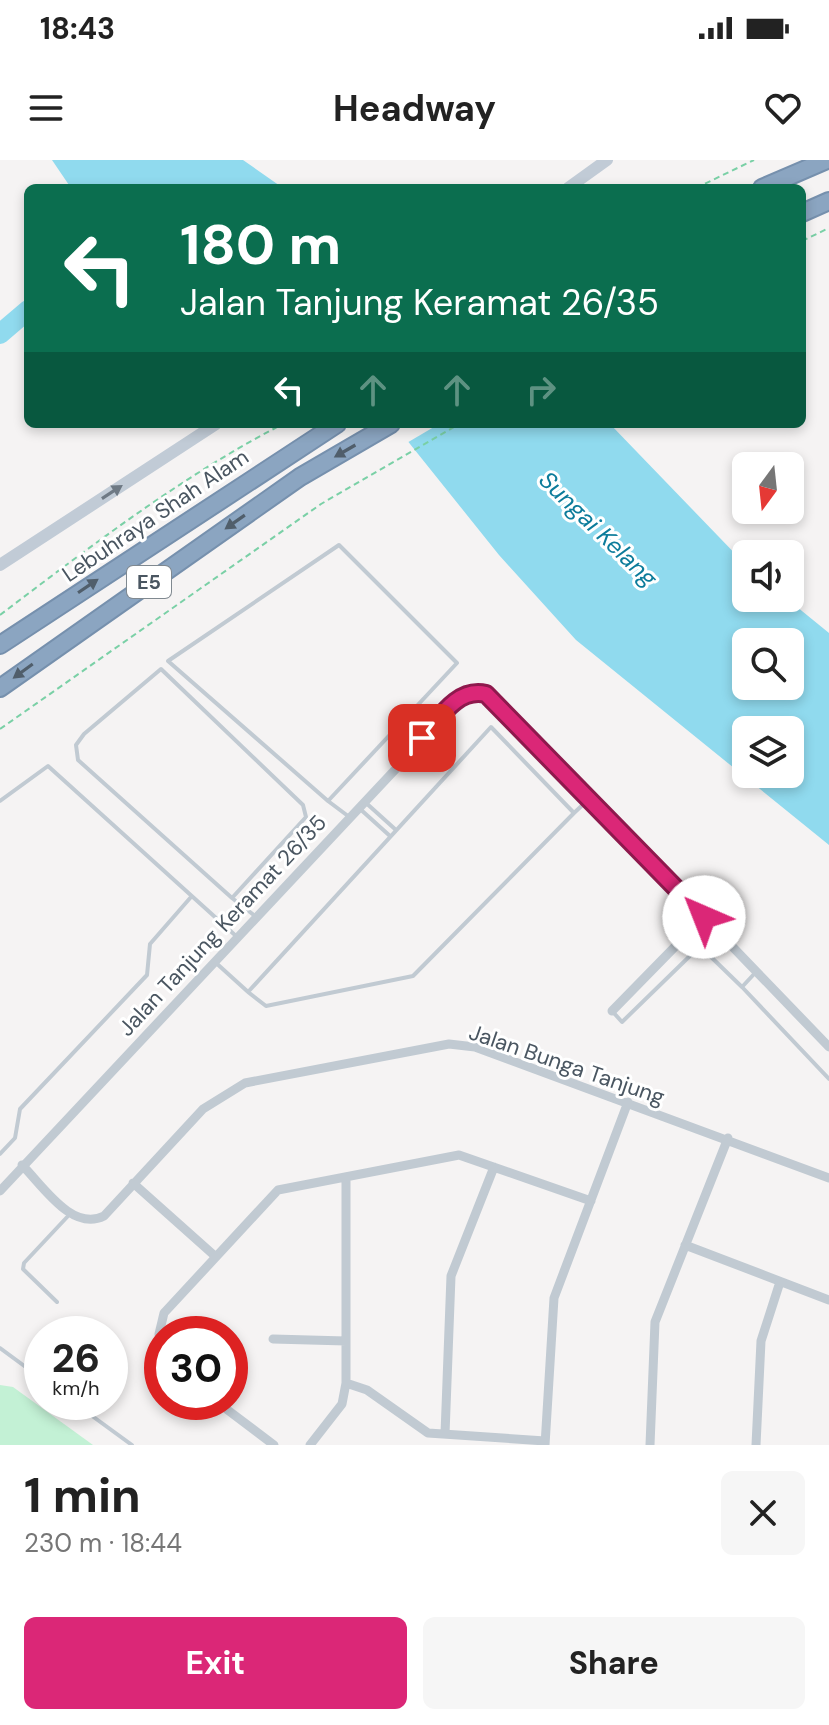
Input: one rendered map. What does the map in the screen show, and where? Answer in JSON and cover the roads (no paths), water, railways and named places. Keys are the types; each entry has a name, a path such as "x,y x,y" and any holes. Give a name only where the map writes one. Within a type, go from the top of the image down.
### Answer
{"highway":[{"path":"771,184 827,160"},
{"path":"806,211 829,201"},
{"name":"Lebuhraya Shah Alam","path":"0,645 330,428"},
{"name":"E5","path":"0,688 300,477 384,428"}],"main road":[{"path":"573,184 601,162"},
{"path":"0,565 210,428"}],"street":[{"name":"Jalan Tanjung Keramat 26/35","path":"0,1191 460,696 476,692 496,701 590,798"},
{"path":"590,798 829,1047"},
{"path":"612,1011 704,917"},
{"name":"Jalan Bunga Tanjung","path":"70,1213 81,1220 93,1221 104,1216 203,1109 245,1083 449,1044 475,1047 728,1138 829,1178"},
{"path":"346,1383 367,1390 428,1433 545,1443 554,1298 628,1102"},
{"path":"650,1445 655,1322 728,1138"},
{"path":"163,1316 278,1190 459,1155 591,1201"},
{"path":"22,1165 70,1213"},
{"path":"445,1434 451,1276 494,1167"},
{"path":"310,1445 342,1404 346,1383 346,1177"},
{"path":"133,1183 216,1257"},
{"path":"685,1245 829,1300"},
{"path":"756,1445 761,1341 780,1282"},
{"path":"273,1339 346,1341"},
{"path":"241,1420 274,1445"}],"lane":[{"path":"328,801 457,663 339,545 168,661 328,801 348,816"},
{"path":"232,898 306,817 303,805 161,669 84,734 76,745 78,760 232,898 255,916"},
{"path":"248,992 491,727 574,813"},
{"path":"0,801 48,766 236,936"},
{"path":"213,961 266,1006 413,976 590,798"},
{"path":"360,803 396,830"},
{"path":"360,803 390,836"},
{"path":"0,1154 15,1138 20,1109 147,975 150,944 191,897"},
{"path":"612,1011 622,1022 696,950 710,956 742,987 829,1079"},
{"path":"742,987 757,972"},
{"path":"57,1302 23,1269 24,1263 70,1213"},
{"path":"0,1348 24,1366"},
{"path":"98,1420 132,1445"}],"water":[{"path":"52,160 243,160 277,184 68,184"},
{"name":"Sungai Kelang","path":"397,428 614,428 732,550 732,612 803,612 829,633 829,845 759,788 804,788 804,716 732,716 732,766 576,640 499,555"}],"waterway":[{"path":"0,334 24,313"}]}
